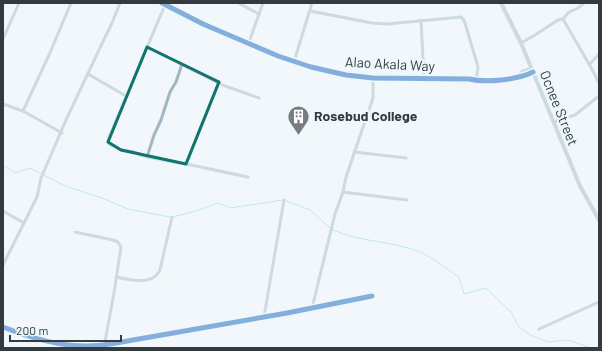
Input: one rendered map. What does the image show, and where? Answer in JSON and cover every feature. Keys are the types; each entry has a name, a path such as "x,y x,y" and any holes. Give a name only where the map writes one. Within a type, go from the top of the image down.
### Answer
{"street":[{"path":"3,39 19,3"},
{"path":"23,112 71,4 65,3"},
{"path":"3,265 37,197 41,178 46,166 112,24 120,3"},
{"path":"238,3 259,14"},
{"path":"249,42 263,3"},
{"path":"294,62 312,3"},
{"name":"Ocnee Street","path":"501,3 521,43 580,186 599,220"},
{"path":"521,43 558,20 563,19 569,12 578,8 584,3"},
{"path":"163,4 147,47 108,137 108,142 111,146 116,148 148,157 248,177"},
{"name":"Alao Akala Way","path":"163,4 203,24 294,62 334,73 373,78 424,78 476,81 518,77 522,72 526,73 532,70"},
{"path":"310,11 380,24 457,17 463,19 478,67 476,81"},
{"path":"563,19 590,64 599,83"},
{"path":"422,20 424,78"},
{"path":"147,47 219,82 259,98"},
{"path":"590,64 599,54"},
{"path":"529,62 526,73 536,79"},
{"path":"148,157 154,135 182,64"},
{"path":"88,74 126,96"},
{"path":"312,308 335,214 343,192 354,152 373,98 373,78"},
{"path":"186,164 219,82"},
{"path":"554,122 575,115 599,96"},
{"path":"3,104 23,112 62,133"},
{"path":"354,152 406,158"},
{"path":"343,192 407,200"},
{"path":"264,317 284,200"},
{"path":"3,211 24,223"},
{"path":"116,277 143,280 151,279 157,276 160,270 172,217"},
{"path":"75,232 113,240 120,244 121,250 104,347"},
{"path":"3,327 51,344 71,348 104,347 116,343 372,296"},
{"path":"539,329 599,302"}],"highlighted area":[{"path":"147,47 219,82 186,164 121,150 108,142"}],"waterway":[{"path":"3,165 16,173 30,168 65,186 102,198 128,209 170,217"},
{"path":"173,217 218,203 230,208 283,200"},
{"path":"286,201 310,210 330,228"},
{"path":"333,230 354,237 409,248 425,254 459,277 464,294 486,288 512,313 518,326 530,335 548,342 568,340 591,348"}],"cycle path":[{"path":"162,3 203,24 278,56 311,67 346,75 373,78 469,79 493,81 519,77 533,72"},
{"path":"3,327 31,337 59,344 87,346 101,345 287,313 372,296"}],"place":[{"name":"Rosebud College","path":"299,136"}]}
